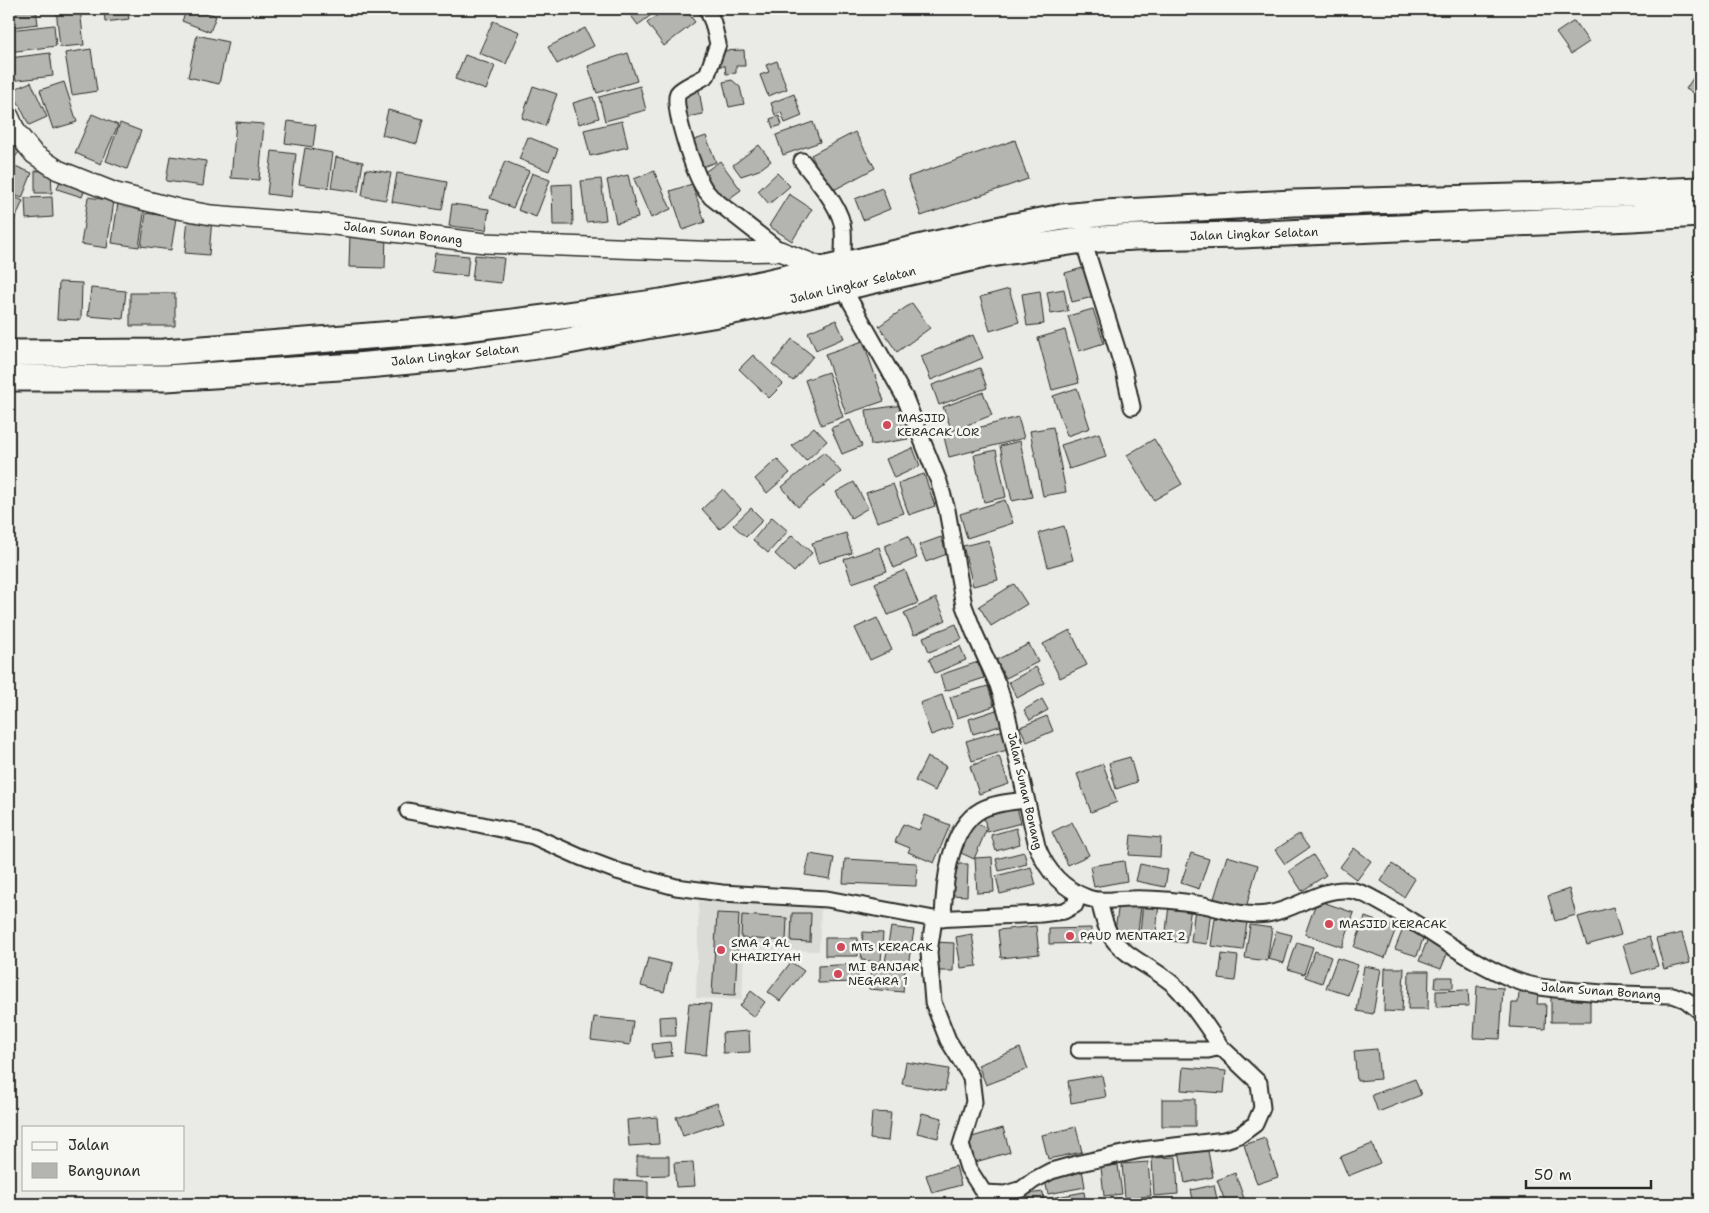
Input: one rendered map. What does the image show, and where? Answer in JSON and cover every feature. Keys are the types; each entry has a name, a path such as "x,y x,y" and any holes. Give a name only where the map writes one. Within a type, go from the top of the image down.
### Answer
{"highway":[{"name":"Jalan Lingkar Selatan","path":"9,378 166,378 356,366 558,343 769,304 837,274 1015,226 1063,217 1329,202 1700,190"},
{"path":"1329,202 1329,231"},
{"name":"Jalan Lingkar Selatan","path":"9,353 164,352 458,328 552,317 837,274 1083,240 1135,236 1242,235 1700,214"},
{"path":"164,352 166,378"}],"street":[{"path":"707,9 713,23 718,44 707,76 680,90 676,95 676,106 681,128 703,188 711,197 780,251"},
{"name":"Jalan Sunan Bonang","path":"9,116 16,132 34,154 58,170 116,193 151,203 211,215 335,225 486,243 722,252 780,251 837,274 905,398 939,482 947,510 964,606 998,685 1007,714 1042,861 1054,875 1078,894 1099,900 1178,901 1237,913 1260,915 1280,911 1331,891 1349,890 1371,898 1412,920 1477,962 1513,980 1554,989 1673,995 1686,1000 1700,1011"},
{"path":"802,160 840,218 843,230 837,274"},
{"path":"1083,240 1124,371 1132,408"},
{"path":"1026,800 989,807 980,811 965,826 954,850 946,875 938,919 929,952 933,1002 948,1040 971,1077 974,1102 961,1145 968,1168 984,1193 1005,1194 1022,1189 1051,1171 1080,1163 1141,1150 1225,1140 1240,1135 1256,1124 1262,1108 1259,1083 1221,1047 1196,1012 1174,986 1115,943 1107,928 1099,900"},
{"path":"408,811 533,836 616,871 676,888 722,893 827,899 938,919 1019,916 1064,911 1075,905 1078,894"},
{"path":"1079,1050 1208,1050 1221,1047"}],"shaded area":[{"name":"SMA 4 AL KHAIRIYAH","path":"699,901 821,906 819,951 744,949 742,1000 696,998"}],"building":[{"path":"12,9 36,9 38,24 14,27"},
{"path":"56,9 80,9 84,45 60,47"},
{"path":"104,9 127,9 129,19 105,22"},
{"path":"187,9 197,9 216,16 210,32 182,21"},
{"path":"626,9 659,9 638,25"},
{"path":"665,9 685,9 695,22 664,46 647,23"},
{"path":"493,21 520,32 506,64 479,53"},
{"path":"1574,21 1589,42 1571,54 1556,33"},
{"path":"54,25 56,46 9,52 9,30"},
{"path":"585,28 594,46 557,64 548,47"},
{"path":"197,35 228,42 219,84 188,77"},
{"path":"91,49 97,91 72,95 65,53"},
{"path":"744,50 745,66 736,66 736,73 726,74 725,66 720,66 719,51"},
{"path":"50,53 53,76 10,81 9,58"},
{"path":"628,53 637,81 597,93 588,66"},
{"path":"465,55 495,66 486,90 455,79"},
{"path":"777,61 787,89 768,96 760,75 769,72 766,65"},
{"path":"1700,67 1700,97 1686,89"},
{"path":"732,80 740,87 744,104 729,107 723,82"},
{"path":"31,82 47,117 29,125 12,90"},
{"path":"64,82 77,122 53,129 40,90"},
{"path":"533,86 557,94 545,126 522,118"},
{"path":"640,86 646,110 605,121 599,97"},
{"path":"699,90 703,114 687,117 682,92"},
{"path":"794,94 802,116 785,123 781,112 775,115 771,103"},
{"path":"593,97 599,118 579,124 573,103"},
{"path":"388,110 423,119 417,144 382,135"},
{"path":"92,114 118,125 101,164 75,153"},
{"path":"779,116 782,125 773,128 770,119"},
{"path":"288,121 316,125 313,147 285,143"},
{"path":"622,121 628,147 590,156 584,130"},
{"path":"236,122 264,124 259,180 231,178"},
{"path":"813,122 820,142 783,155 776,135"},
{"path":"120,123 141,131 127,169 106,161"},
{"path":"855,132 875,168 830,192 811,155"},
{"path":"706,136 716,162 699,168 689,142"},
{"path":"528,137 558,149 549,171 519,159"},
{"path":"1015,140 1028,179 921,216 908,177"},
{"path":"9,144 19,152 9,165"},
{"path":"759,145 771,161 759,170 741,176 733,165"},
{"path":"305,148 333,153 328,188 299,184"},
{"path":"272,151 296,154 291,197 267,194"},
{"path":"170,156 206,161 203,186 166,181"},
{"path":"336,157 363,162 358,192 331,188"},
{"path":"505,161 529,171 513,208 490,198"},
{"path":"720,161 741,190 723,203 702,174"},
{"path":"15,166 32,173 22,198 9,193 9,183"},
{"path":"366,169 391,173 386,200 362,196"},
{"path":"51,170 52,193 35,193 35,171"},
{"path":"654,171 671,209 651,218 634,179"},
{"path":"397,173 447,182 442,210 392,202"},
{"path":"532,173 550,180 536,217 518,210"},
{"path":"777,173 790,186 769,204 758,191"},
{"path":"62,175 87,184 82,197 57,189"},
{"path":"628,175 638,218 616,223 607,180"},
{"path":"601,179 606,220 586,222 581,181"},
{"path":"572,184 573,225 553,225 552,185"},
{"path":"692,184 705,222 683,230 670,191"},
{"path":"882,188 890,209 863,220 855,199"},
{"path":"9,194 23,201 14,221 9,218"},
{"path":"789,194 812,209 792,241 769,226"},
{"path":"52,197 53,217 26,219 25,198"},
{"path":"88,197 114,201 107,248 81,244"},
{"path":"118,202 145,207 139,247 112,243"},
{"path":"452,204 489,209 486,230 449,226"},
{"path":"146,213 176,218 171,250 141,246"},
{"path":"188,216 212,218 209,255 185,253"},
{"path":"350,232 386,233 385,268 349,267"},
{"path":"435,253 469,256 467,276 432,272"},
{"path":"475,255 504,258 501,283 472,280"},
{"path":"1086,267 1093,297 1072,302 1065,273"},
{"path":"59,282 82,283 81,320 57,319"},
{"path":"91,288 126,291 123,319 88,316"},
{"path":"1009,289 1019,322 990,331 980,297"},
{"path":"1064,289 1068,311 1051,314 1047,292"},
{"path":"1040,291 1044,324 1027,326 1022,294"},
{"path":"130,293 175,293 175,326 130,326"},
{"path":"912,303 930,328 897,352 879,326"},
{"path":"1093,309 1104,343 1079,351 1068,316"},
{"path":"836,320 844,338 816,350 808,332"},
{"path":"1065,330 1079,383 1052,390 1038,338"},
{"path":"973,335 983,358 931,380 921,356"},
{"path":"792,339 813,356 793,381 772,364"},
{"path":"863,341 884,401 846,414 825,354"},
{"path":"753,355 783,384 769,398 739,369"},
{"path":"980,368 987,388 939,405 932,385"},
{"path":"828,372 843,417 821,425 805,380"},
{"path":"1077,388 1090,428 1067,436 1053,396"},
{"path":"983,392 992,415 952,431 943,407"},
{"name":"MASJID KERACAK LOR","path":"903,405 908,439 871,445 866,410"},
{"path":"1018,417 1024,438 949,457 944,437"},
{"path":"850,420 862,446 842,454 831,428"},
{"path":"814,427 827,441 806,461 792,446"},
{"path":"1053,427 1066,492 1043,496 1030,431"},
{"path":"1099,433 1106,457 1069,469 1061,445"},
{"path":"1154,439 1182,484 1154,500 1127,455"},
{"path":"1020,441 1032,497 1012,501 1000,446"},
{"path":"913,448 920,466 894,478 886,459"},
{"path":"996,450 1006,497 984,502 974,455"},
{"path":"824,452 841,472 798,507 782,487"},
{"path":"777,459 790,473 767,493 755,479"},
{"path":"924,474 935,506 909,515 898,483"},
{"path":"854,482 868,508 851,518 836,492"},
{"path":"893,484 904,513 877,522 866,493"},
{"path":"723,489 741,509 720,529 702,509"},
{"path":"1005,500 1013,523 967,538 960,514"},
{"path":"751,508 763,520 746,537 733,525"},
{"path":"772,517 788,531 768,553 753,540"},
{"path":"1064,526 1073,560 1048,567 1039,533"},
{"path":"846,533 852,553 818,563 812,543"},
{"path":"792,535 812,553 794,572 775,554"},
{"path":"908,536 917,558 894,568 885,546"},
{"path":"941,537 947,554 926,562 919,545"},
{"path":"988,540 998,580 973,586 963,546"},
{"path":"879,547 887,571 852,583 844,559"},
{"path":"905,570 918,603 888,615 875,583"},
{"path":"1014,584 1027,604 991,626 979,606"},
{"path":"936,598 946,620 914,635 904,613"},
{"path":"877,618 892,650 870,660 855,628"},
{"path":"956,624 962,639 929,652 923,637"},
{"path":"1070,630 1087,665 1060,678 1043,644"},
{"path":"1029,644 1038,662 1006,678 996,660"},
{"path":"960,646 966,660 935,673 929,659"},
{"path":"978,662 984,678 945,691 940,675"},
{"path":"1036,667 1045,683 1017,698 1009,682"},
{"path":"988,686 994,706 957,718 950,697"},
{"path":"942,695 953,727 931,735 920,703"},
{"path":"1042,699 1048,710 1030,720 1024,710"},
{"path":"999,709 1003,725 973,734 969,719"},
{"path":"1047,716 1053,731 1027,742 1020,727"},
{"path":"1004,730 1010,749 972,761 966,741"},
{"path":"999,756 1009,784 979,794 970,766"},
{"path":"927,757 946,766 935,791 915,781"},
{"path":"1130,757 1137,782 1116,789 1109,763"},
{"path":"1103,764 1117,802 1091,812 1077,774"},
{"path":"1017,808 1021,823 987,832 984,817"},
{"path":"925,815 950,825 934,863 908,852 910,848 895,842 903,824 919,830"},
{"path":"1072,822 1089,855 1068,865 1052,832"},
{"path":"974,823 987,828 974,859 961,853"},
{"path":"1016,828 1020,844 996,851 991,835"},
{"path":"1299,834 1309,848 1285,864 1275,850"},
{"path":"1131,835 1161,838 1160,857 1129,855"},
{"path":"1354,848 1371,861 1357,880 1340,867"},
{"path":"1024,852 1027,864 999,871 996,859"},
{"path":"1191,853 1209,859 1199,889 1181,883"},
{"path":"810,854 834,858 830,879 805,875"},
{"path":"1313,855 1326,875 1302,891 1289,871"},
{"path":"1227,856 1258,865 1245,911 1213,902"},
{"path":"992,857 994,892 977,893 975,858"},
{"path":"845,859 917,863 916,886 843,883"},
{"path":"1124,861 1127,881 1094,887 1090,866"},
{"path":"953,864 968,864 967,896 951,895"},
{"path":"1140,864 1168,870 1165,887 1136,881"},
{"path":"1392,864 1415,879 1404,897 1381,881"},
{"path":"1031,867 1036,885 1000,894 996,876"},
{"path":"1569,889 1576,915 1555,921 1548,896"},
{"name":"MASJID KERACAK","path":"1317,900 1354,913 1342,947 1305,934"},
{"path":"1143,902 1159,903 1156,934 1140,933"},
{"path":"1119,903 1141,906 1137,940 1114,937"},
{"path":"1169,905 1191,907 1186,943 1165,940"},
{"path":"1195,907 1211,909 1207,944 1191,942"},
{"path":"1613,907 1621,935 1587,945 1578,917"},
{"path":"717,913 739,914 735,995 712,994"},
{"path":"792,913 811,913 810,942 791,941"},
{"path":"742,915 787,918 786,941 741,938"},
{"path":"1365,917 1396,928 1385,958 1354,947"},
{"path":"1215,918 1247,922 1243,950 1211,946"},
{"path":"1250,925 1272,928 1267,961 1245,958"},
{"path":"1036,926 1039,954 1001,958 998,930"},
{"path":"891,927 914,930 908,965 885,962"},
{"name":"PAUD MENTARI 2","path":"1091,928 1091,943 1049,944 1049,929"},
{"path":"1403,929 1424,936 1417,956 1395,949"},
{"path":"1276,931 1292,935 1284,963 1268,959"},
{"path":"863,932 883,933 881,962 861,960"},
{"path":"1682,933 1690,963 1664,969 1656,939"},
{"path":"972,934 977,966 961,968 956,937"},
{"path":"1649,937 1658,966 1632,974 1623,944"},
{"name":"MTs KERACAK","path":"825,938 858,938 858,956 825,956"},
{"path":"1427,941 1449,949 1441,969 1419,961"},
{"path":"935,942 954,943 953,971 934,971"},
{"path":"1297,942 1313,947 1304,974 1288,969"},
{"path":"1315,951 1331,957 1322,983 1305,977"},
{"path":"1222,954 1238,956 1235,981 1219,979"},
{"path":"648,958 671,964 664,992 641,986"},
{"path":"1337,958 1358,965 1348,995 1326,988"},
{"path":"791,962 804,971 780,1001 768,992"},
{"name":"MI BANJAR NEGARA 1","path":"858,964 858,982 818,983 818,966"},
{"path":"1364,966 1381,969 1373,1014 1357,1011"},
{"path":"871,967 905,970 903,992 869,989"},
{"path":"1385,968 1404,968 1402,1012 1384,1011"},
{"path":"1409,971 1429,971 1428,1009 1408,1009"},
{"path":"1436,977 1453,977 1453,988 1435,988"},
{"path":"1477,986 1503,988 1500,1039 1474,1038"},
{"path":"1468,990 1469,1006 1436,1007 1436,991"},
{"path":"751,991 765,1002 754,1017 740,1006"},
{"path":"1519,993 1538,994 1537,1004 1546,1004 1545,1029 1510,1027 1512,1003 1518,1003"},
{"path":"1551,997 1590,997 1590,1022 1551,1022"},
{"path":"689,1003 711,1004 706,1055 684,1053"},
{"path":"675,1016 676,1036 660,1036 659,1017"},
{"path":"594,1017 633,1021 630,1045 591,1040"},
{"path":"749,1031 750,1052 723,1053 722,1033"},
{"path":"670,1042 672,1056 654,1058 652,1044"},
{"path":"1020,1048 1028,1069 986,1085 978,1065"},
{"path":"1377,1049 1380,1079 1357,1081 1354,1051"},
{"path":"906,1062 949,1069 945,1091 902,1084"},
{"path":"1183,1067 1226,1071 1224,1093 1181,1090"},
{"path":"1102,1075 1106,1097 1071,1103 1068,1081"},
{"path":"1415,1079 1421,1095 1378,1112 1372,1095"},
{"path":"1162,1099 1195,1099 1195,1126 1162,1126"},
{"path":"717,1103 724,1122 683,1136 676,1117"},
{"path":"872,1112 891,1113 888,1141 870,1139"},
{"path":"922,1113 942,1118 938,1138 917,1133"},
{"path":"657,1117 659,1144 629,1146 627,1120"},
{"path":"1076,1127 1082,1152 1048,1159 1042,1135"},
{"path":"1003,1128 1010,1152 972,1163 965,1139"},
{"path":"1265,1138 1278,1177 1257,1184 1244,1145"},
{"path":"1372,1144 1380,1163 1348,1176 1340,1157"},
{"path":"1207,1146 1213,1177 1185,1183 1179,1151"},
{"path":"637,1156 669,1156 669,1175 637,1176"},
{"path":"1176,1157 1178,1194 1154,1196 1152,1158"},
{"path":"693,1162 695,1186 676,1187 674,1163"},
{"path":"1148,1162 1151,1196 1125,1198 1122,1164"},
{"path":"1118,1165 1122,1194 1104,1196 1101,1167"},
{"path":"956,1166 961,1185 932,1193 926,1175"},
{"path":"1082,1169 1085,1187 1048,1194 1044,1176"},
{"path":"1235,1173 1246,1204 1226,1204 1217,1180"},
{"path":"615,1180 648,1181 648,1202 614,1201"},
{"path":"1214,1185 1218,1204 1194,1204 1191,1190"},
{"path":"1043,1192 1044,1204 1028,1204 1027,1194"},
{"path":"1084,1192 1086,1204 1047,1204 1046,1199"},
{"path":"1002,1197 1004,1204 978,1204"},
{"path":"1171,1200 1187,1201 1187,1204 1171,1204"}],"place":[{"name":"MASJID KERACAK LOR","path":"887,425"},
{"name":"MASJID KERACAK","path":"1329,924"},
{"name":"PAUD MENTARI 2","path":"1070,936"},
{"name":"MTs KERACAK","path":"841,947"},
{"name":"SMA 4 AL KHAIRIYAH","path":"721,950"},
{"name":"MI BANJAR NEGARA 1","path":"838,974"}]}
